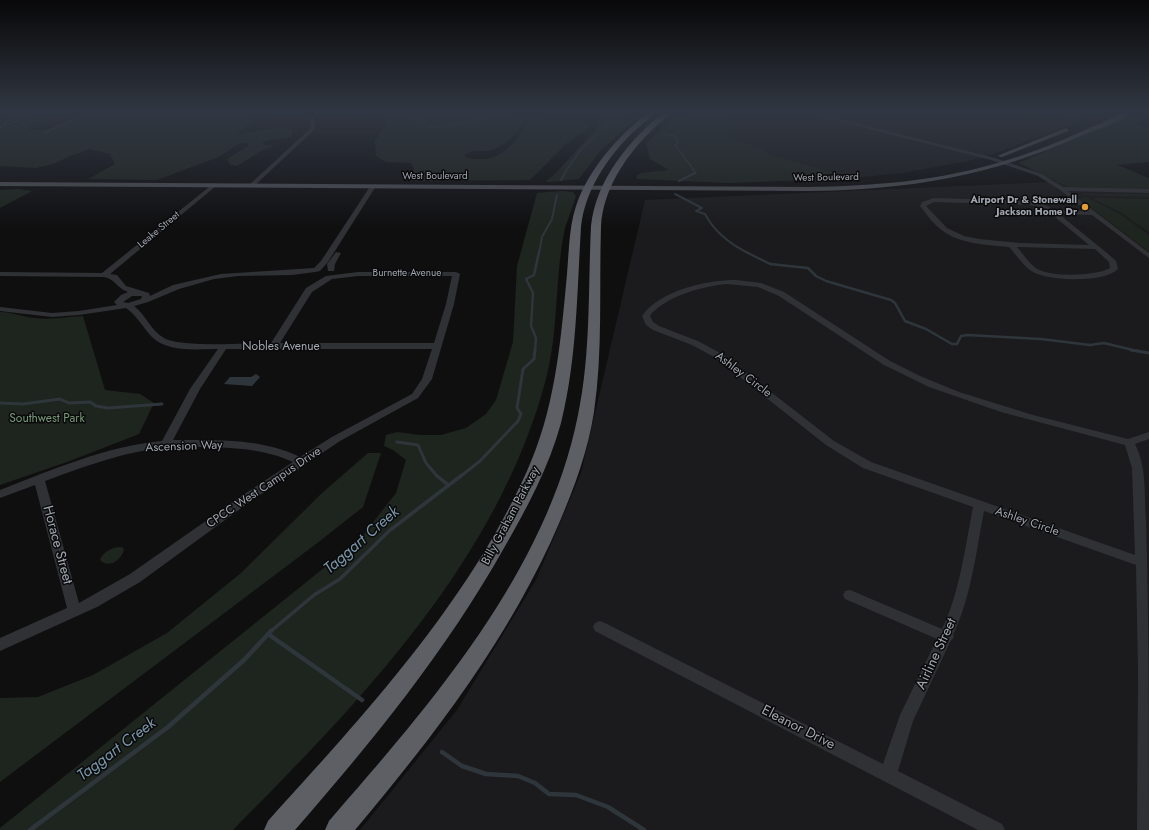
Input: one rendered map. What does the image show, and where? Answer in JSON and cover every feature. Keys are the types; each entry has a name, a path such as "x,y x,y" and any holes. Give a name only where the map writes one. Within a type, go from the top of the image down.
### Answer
{"highway":[{"name":"Billy Graham Parkway","path":"277,830 354,743 422,658 477,579 520,502 537,467 557,408 562,382 577,220 580,207 589,187 614,151"},
{"path":"338,830 397,759 462,674 490,632 528,569 560,499 578,447 590,383 596,221 607,187 630,151"}],"main road":[{"name":"West Boulevard","path":"774,188 854,183 918,175 993,159 1014,151"},
{"name":"West Boulevard","path":"0,184 826,189 897,184 959,175 1007,163 1037,151"}],"street":[{"path":"251,186 289,151"},
{"path":"959,151 993,159 1040,174 1062,189 1149,256"},
{"name":"Leake Street","path":"104,275 214,185"},
{"path":"309,290 310,274 324,262 376,186"},
{"path":"332,274 331,264 376,186"},
{"path":"1062,189 1149,191"},
{"path":"1010,244 1037,271 1051,274 1099,276 1108,273 1114,268 1112,261 1096,247 1054,212 1046,207 1030,203 934,200 924,203 923,206 942,227 951,233 979,242 1096,247"},
{"path":"1054,212 1093,213"},
{"path":"0,309 15,309 38,315 52,316 90,310 226,275 289,274 316,270 332,274"},
{"path":"0,274 104,275 117,279 123,288 142,297"},
{"path":"289,274 310,278 332,274"},
{"path":"274,346 309,290 332,274"},
{"name":"Burnette Avenue","path":"332,274 456,274"},
{"name":"CPCC West Campus Drive","path":"0,645 75,611 135,578 336,439 415,396 427,378 450,304 456,274"},
{"name":"Ashley Circle","path":"1128,443 980,402 913,377 880,359 783,295 755,285 723,282 699,286 680,293 648,311 646,316 652,325 695,343 720,356 830,443 867,465 1146,564"},
{"path":"123,288 123,302"},
{"path":"140,313 142,297"},
{"name":"Nobles Avenue","path":"123,302 140,313 158,338 164,342 181,346 436,346"},
{"path":"166,444 195,389 223,347"},
{"path":"1146,830 1146,564 1138,508 1140,473 1138,460 1128,443 1149,435"},
{"name":"Ascension Way","path":"0,494 120,452 166,444 262,448 278,451 301,462"},
{"name":"Horace Street","path":"40,480 75,611"},
{"name":"Airline Street","path":"888,775 911,708 947,637 954,619 965,578 979,505"},
{"path":"850,595 947,637"},
{"name":"Eleanor Drive","path":"600,627 996,830"}],"shaded area":[{"path":"765,151 1002,151 968,161 902,173 853,178 772,155"},
{"path":"1053,182 1149,185 1149,830 360,830 457,710 536,580 581,473 645,200"},
{"path":"256,374 260,377 252,386 224,384 230,377 251,377"}],"green space":[{"path":"0,151 84,151 53,164 36,168 0,166"},
{"path":"96,151 228,151 216,158 157,180 88,179 115,164 110,154"},
{"path":"240,151 262,151 237,166 230,165 227,159"},
{"path":"376,151 488,151 473,151 465,155 465,157 487,159 504,151 559,151 530,180 408,181 414,169 411,163 386,162 376,156"},
{"path":"576,151 600,151 579,179 546,181 554,175"},
{"path":"648,151 765,151 772,155 853,178 729,183 637,179 636,176 641,173 669,170 650,159"},
{"path":"1047,151 1149,151 1149,162 1117,165 1149,178 1149,189 1071,187 1059,183 1019,163"},
{"path":"18,189 32,191 0,208 0,190"},
{"path":"561,191 573,192 576,196 565,228 560,256 555,327 550,362 546,379 524,445 495,508 460,567 420,624 376,678 329,731 233,830 0,830 0,828 360,539 396,493 406,460 393,450 384,446 386,435 397,432 420,435 441,435 466,428 486,414 496,400 513,342 517,266 537,193"},
{"path":"1078,194 1149,194 1149,197 1085,195"},
{"path":"1086,197 1120,214 1149,235 1149,252 1080,199"},
{"path":"1092,198 1149,199 1149,232 1120,212"},
{"name":"Southwest Park","path":"0,312 41,319 83,316 105,390 140,394 154,403 139,434 67,462 0,485"},
{"path":"368,453 381,453 363,507 0,782 0,698 38,697 93,675 167,633 241,573 321,494"},
{"path":"121,547 124,549 123,553 115,562 107,564 100,560 103,554 109,550"}],"waterway":[{"name":"Taggart Creek","path":"564,174 580,151"},
{"path":"679,151 696,173 693,174"},
{"name":"Taggart Creek","path":"561,180 565,173"},
{"path":"679,181 693,174"},
{"path":"675,194 702,208 696,211 705,214 713,226 723,236 735,246 748,253"},
{"name":"Taggart Creek","path":"539,253 542,237 552,219 557,195"},
{"name":"Taggart Creek","path":"535,351 536,338 531,326 533,293 526,279 534,275 539,252"},
{"path":"748,253 770,264 808,268 816,276 826,281 891,300 895,303 905,321 926,329 952,344 957,344 961,336 967,335 1041,339 1090,345 1104,343 1137,351"},
{"name":"Taggart Creek","path":"461,476 480,461 518,421 521,414 517,408 523,369 534,359 535,350"},
{"path":"1131,350 1137,351"},
{"path":"1137,351 1149,353"},
{"path":"0,403 23,404 60,399 69,403 90,402 96,406 108,408 162,404"},
{"path":"397,442 418,445 426,463 436,475"},
{"path":"436,475 447,484"},
{"name":"Taggart Creek","path":"270,632 314,595 340,579 389,531 462,475"},
{"name":"Taggart Creek","path":"30,830 168,727 244,660 268,634"},
{"path":"268,634 362,700"},
{"path":"442,752 462,766 486,774 518,776 535,783 549,794 576,795 608,807 644,830"}],"place":[{"name":"Airport Dr & Stonewall Jackson Home Dr","path":"1085,207"}]}
